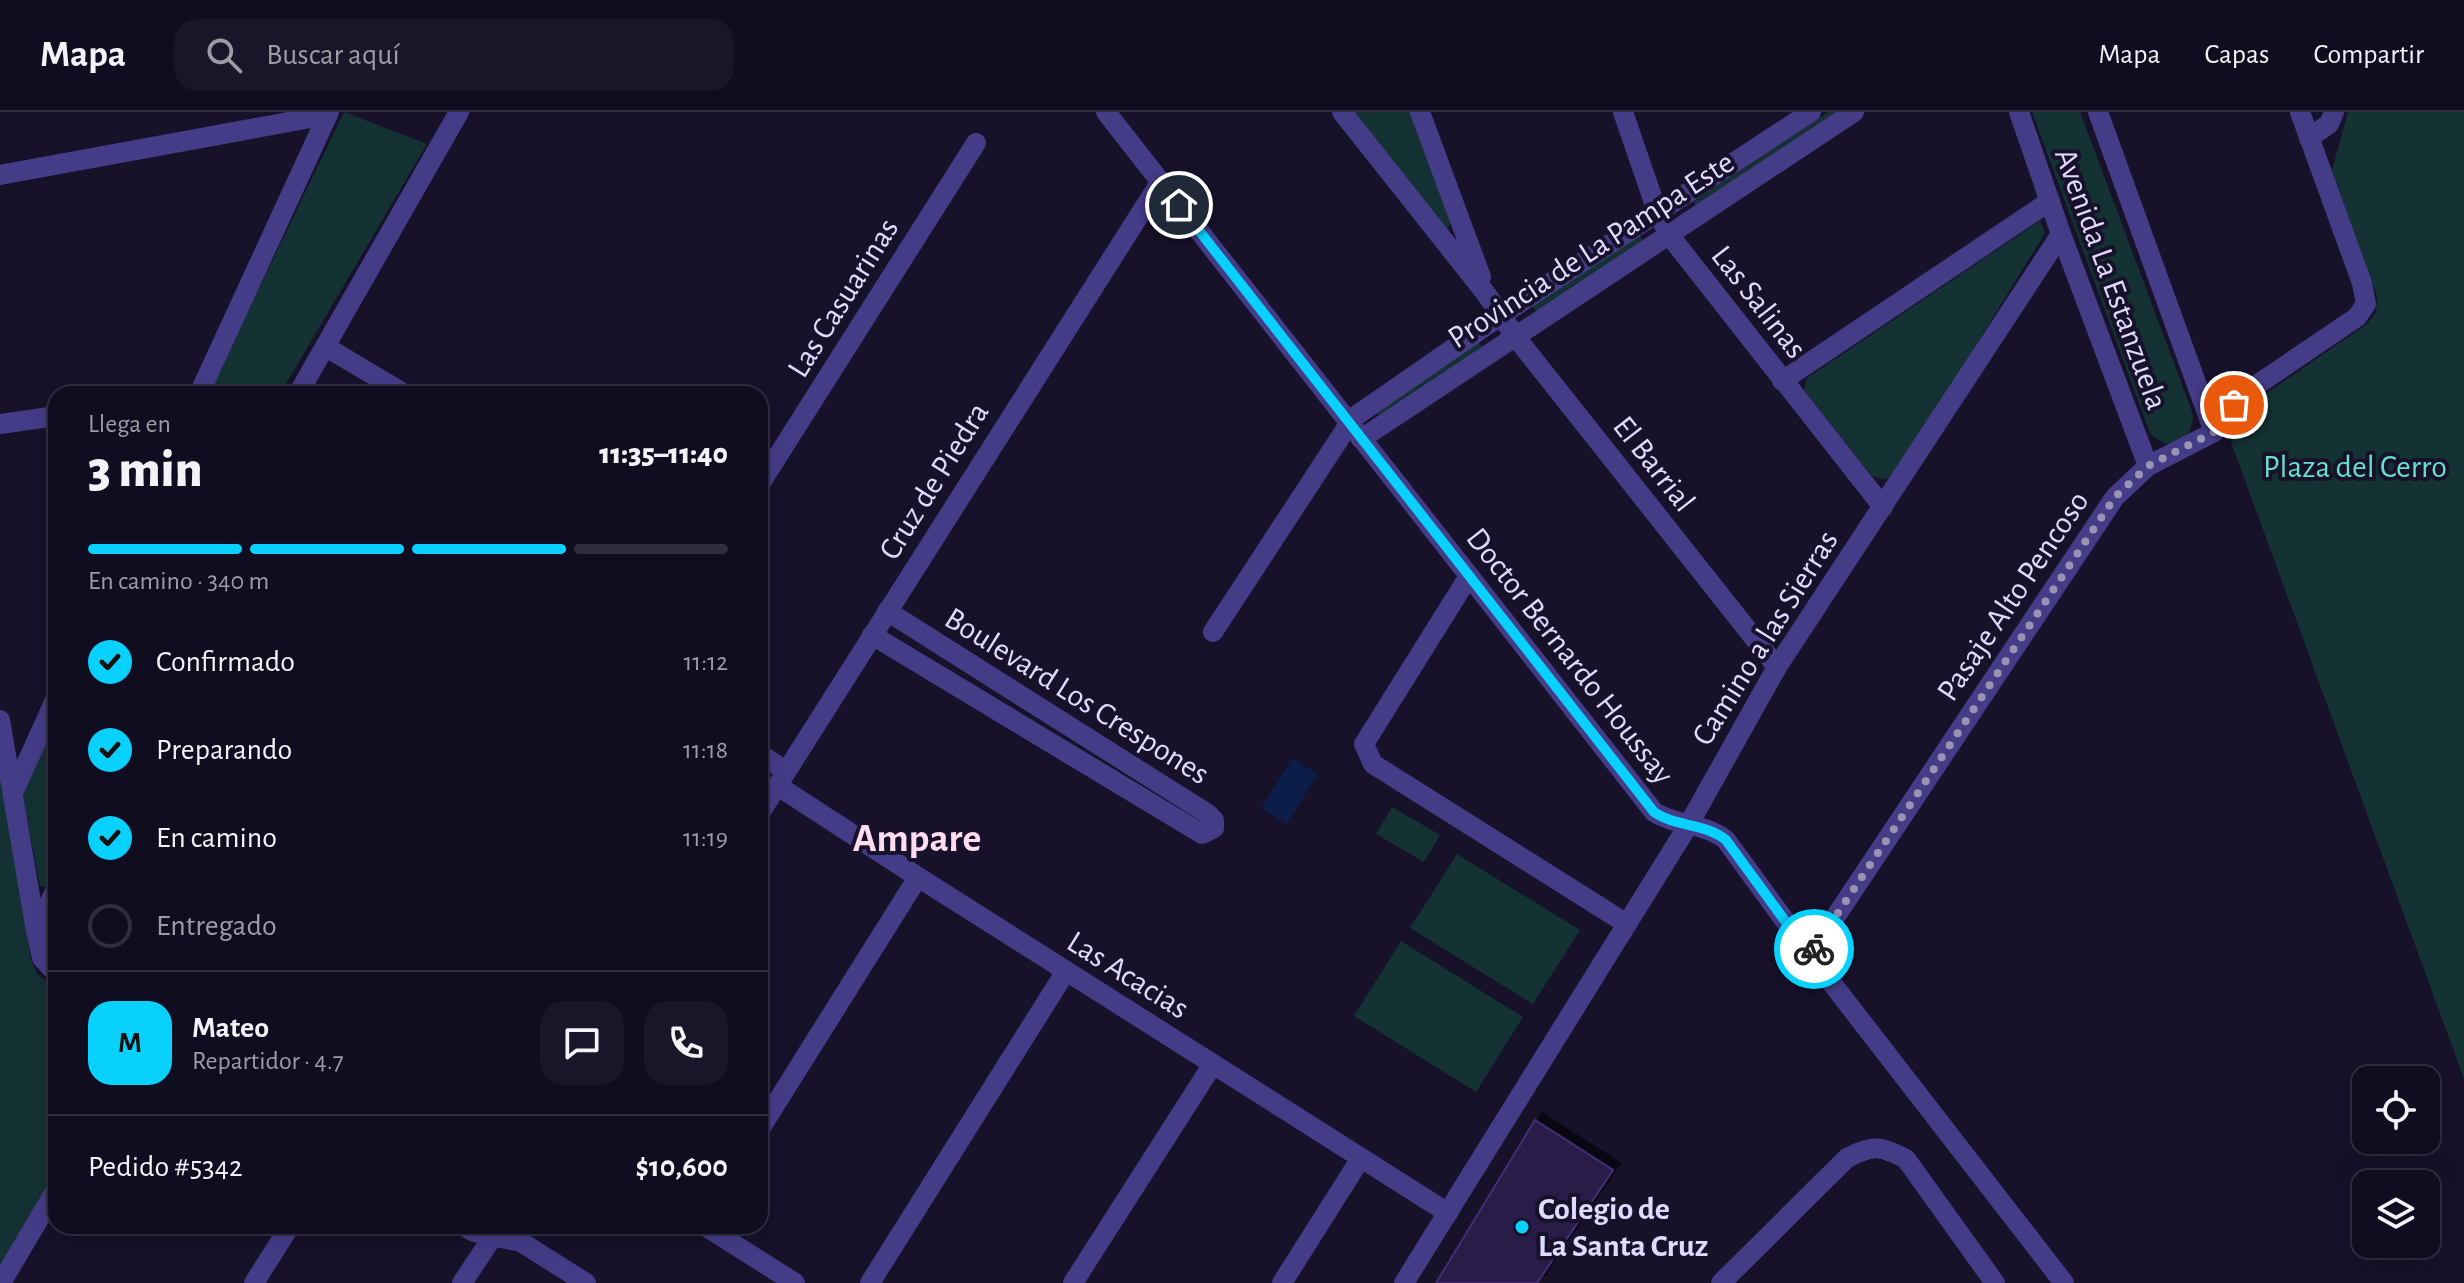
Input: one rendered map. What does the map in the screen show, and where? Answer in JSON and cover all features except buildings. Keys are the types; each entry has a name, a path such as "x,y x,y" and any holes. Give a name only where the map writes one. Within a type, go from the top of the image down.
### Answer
{"street":[{"path":"303,386 459,112"},
{"name":"Doctor Bernardo Houssay","path":"1106,112 1654,812 1666,820 1717,833 1726,840 1810,955 2064,1283"},
{"name":"El Barrial","path":"1342,112 1777,667"},
{"name":"El Barrial","path":"1420,112 1487,295"},
{"name":"Las Salinas","path":"1623,112 1658,214 1670,236 1883,507"},
{"name":"Provincia de La Pampa Este","path":"1213,632 1352,428 1500,316 1811,112"},
{"name":"Provincia de La Pampa Este","path":"1352,428 1515,336 1854,112"},
{"name":"Avenida La Estanzuela","path":"2019,112 2148,466"},
{"name":"Avenida La Estanzuela","path":"2098,112 2214,432"},
{"path":"2300,112 2309,138 2329,124 2334,112"},
{"path":"0,175 328,114"},
{"path":"203,386 328,114"},
{"name":"Pasaje Alto Pencoso","path":"1810,955 2115,497 2148,466 2214,432 2242,395 2357,317 2366,304 2362,283 2309,138"},
{"name":"Las Casuarinas","path":"768,471 976,143"},
{"name":"Cruz de Piedra","path":"768,800 1161,181"},
{"path":"1782,381 2050,201"},
{"name":"Camino a las Sierras","path":"1404,1283 1689,824 1777,667 2061,234"},
{"path":"326,347 392,386"},
{"path":"0,424 48,417"},
{"path":"1469,576 1364,744 1368,754 1373,764 1627,924"},
{"name":"Boulevard Los Crespones","path":"872,635 1202,834 1214,828 1214,820 1208,814 887,611"},
{"path":"13,793 48,716"},
{"path":"0,720 36,931 42,958 48,964"},
{"name":"Las Acacias","path":"768,763 782,778 918,877 1448,1213"},
{"path":"768,1116 918,877"},
{"path":"36,931 48,906"},
{"path":"870,1283 1066,971"},
{"path":"1073,1283 1213,1064"},
{"path":"1721,1283 1847,1158 1869,1147 1887,1149 1906,1159 1995,1283"},
{"path":"1282,1283 1361,1158"},
{"path":"1,1283 48,1204"},
{"path":"254,1283 285,1234"},
{"path":"462,1283 495,1234"},
{"path":"504,1234 586,1283"},
{"path":"718,1234 795,1283"}],"green space":[{"path":"344,112 427,144 285,386 212,386"},
{"path":"1351,112 1411,112 1451,223 1447,230"},
{"path":"1828,112 1840,112 1697,207 1693,202"},
{"path":"2032,112 2080,112 2193,414 2189,432 2179,443 2166,443 2150,433"},
{"name":"Plaza del Cerro","path":"2348,112 2464,112 2464,1079 2231,442 2231,425 2239,412 2367,324 2376,312 2377,296 2332,170"},
{"path":"2040,221 2045,233 1898,472 1886,480 1872,476 1804,390 1807,378"},
{"path":"1640,236 1643,242 1536,312 1532,306"},
{"path":"1479,342 1482,347 1379,416 1375,411"},
{"path":"48,737 48,888 40,886 22,792"},
{"path":"0,769 31,960 37,974 48,982 48,1187 0,1268"},
{"path":"1392,807 1440,835 1424,862 1376,834"},
{"path":"1457,854 1580,930 1533,1004 1410,928"},
{"path":"1401,941 1523,1017 1476,1092 1354,1016"}],"water":[{"path":"1292,758 1318,774 1287,824 1261,808"}],"way so far":[{"path":"1814,949 2115,497 2148,466 2214,432 2234,405"}],"place":[{"name":"Colegio de La Santa Cruz","path":"1522,1227"}],"district":[{"name":"Ampare","path":"917,839"}],"route":[{"path":"1179,205 1654,812 1666,820 1717,833 1726,840 1810,955 1814,949"}]}
